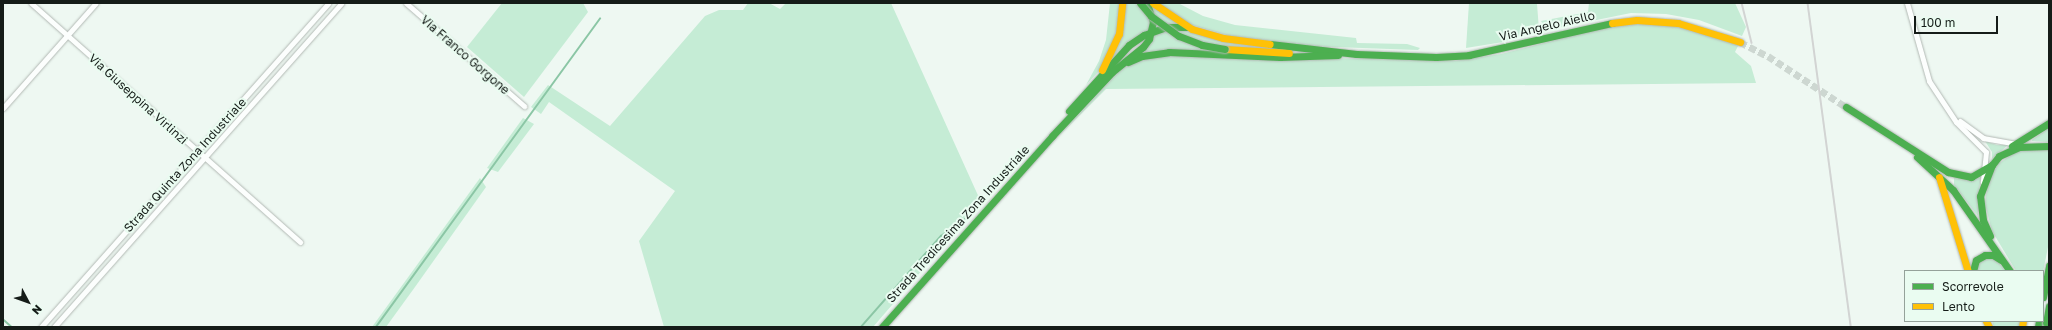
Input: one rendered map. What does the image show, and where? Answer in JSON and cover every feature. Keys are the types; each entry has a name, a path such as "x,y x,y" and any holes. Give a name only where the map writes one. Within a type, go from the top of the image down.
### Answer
{"main road":[{"path":"1052,136 1069,111 1102,72 1113,51 1122,21 1122,3"},
{"path":"1140,3 1151,16 1179,36 1202,45 1225,50 1335,56"},
{"path":"1052,136 1121,65 1143,47 1151,32 1153,15 1147,3"},
{"path":"1153,3 1192,29"},
{"name":"Via Angelo Aiello","path":"1356,54 1436,57 1469,55 1592,26 1637,20 1678,23 1740,42"},
{"path":"1069,111 1129,45 1151,32 1176,26 1223,38 1356,54"},
{"path":"1121,65 1142,56 1169,52 1280,57 1356,54"},
{"path":"1846,107 1905,146 1957,176 1971,177 1992,165"},
{"path":"1995,249 1981,207 1983,183 1992,165 1999,156 2016,144 2038,132 2049,123"},
{"name":"Strada Tredicesima Zona Industriale","path":"882,327 1052,136"},
{"path":"1999,156 2029,145 2049,146"},
{"path":"1905,146 1939,175 1968,209 2009,270"},
{"path":"1939,175 1968,270"},
{"path":"1973,270 1976,260 1985,255 1993,255 2003,261"},
{"path":"2044,291 2049,266"},
{"path":"2044,321 2049,306"},
{"path":"2038,327 2043,324"}],"street":[{"name":"Via Giuseppina Virlinzi","path":"31,3 300,242"},
{"path":"3,108 96,3"},
{"name":"Strada Quinta Zona Industriale","path":"41,327 329,3"},
{"name":"Strada Quinta Zona Industriale","path":"54,327 342,3"},
{"name":"Via Franco Gorgone","path":"406,3 524,106"},
{"path":"1907,3 1928,81 1951,114 1986,152 1983,183"},
{"path":"1951,114 1983,138 2029,145"},
{"path":"119,239 127,245"}],"green space":[{"path":"502,3 583,3 588,12 524,97 467,47"},
{"path":"748,3 769,3 780,9 786,3 891,3 981,202 873,327 664,327 639,241 675,191 549,102 541,114 531,107 548,85 610,126 705,16 719,10 743,10"},
{"path":"1110,3 1120,3 1118,33 1100,70 1086,85 1099,61 1106,40"},
{"path":"1123,3 1135,3 1152,21 1149,31 1108,65 1120,40 1124,21"},
{"path":"1150,3 1181,24 1153,30 1154,14"},
{"path":"1156,3 1178,3 1203,16 1235,25 1356,38 1357,43 1407,44 1420,48 1418,50 1307,46 1230,36 1192,25"},
{"path":"1469,3 1537,4 1539,30 1503,42 1466,48"},
{"path":"1589,3 1735,3 1746,27 1742,36 1699,20 1666,14 1631,13 1547,30 1541,21 1588,12"},
{"path":"1637,24 1671,25 1739,44 1735,52 1751,66 1756,83 1106,89 1057,138 1124,66 1134,61 1167,54 1454,61 1501,54 1611,26"},
{"path":"1180,28 1223,40 1276,49 1134,56 1152,33"},
{"path":"523,118 534,124 498,172 487,168"},
{"path":"2049,128 2049,142 2032,141 2032,140"},
{"path":"1985,141 1997,145 2008,145 1992,159 1992,152"},
{"path":"2029,148 2049,150 2049,242 2043,270 2015,270 1992,231 1985,204 1988,181 1998,164 2017,151"},
{"path":"1981,177 1978,216 1954,185 1954,178 1972,180"},
{"path":"480,178 486,187 415,287 386,327 372,327"},
{"path":"1987,257 1997,260 2004,270 1975,270 1979,261"},
{"path":"1992,322 2020,322 2019,327 1994,327"}],"waterway":[{"path":"376,327 600,19"},
{"path":"861,327 941,236 965,219"},
{"path":"3,319 12,327"}],"tunnel":[{"path":"1740,42 1768,56 1846,107"}],"railway":[{"path":"1742,3 1752,43"},
{"path":"1808,3 1851,327"}],"traffic: fast":[{"path":"1140,3 1151,16 1179,36 1202,45 1225,49"},
{"path":"882,327 1052,136 1112,72 1143,47 1149,39 1153,22 1147,3"},
{"path":"1270,44 1356,54 1436,57 1469,55 1612,23"},
{"path":"1069,111 1129,45 1144,35 1166,27 1186,27"},
{"path":"1128,62 1142,56 1169,52 1280,57 1338,55"},
{"path":"1846,107 1948,172 1971,177 1992,165"},
{"path":"2012,146 2049,123"},
{"path":"1990,236 1983,220 1980,196 1992,165 1999,156 2019,147 2049,146"},
{"path":"1917,157 1953,190 2009,270"},
{"path":"1973,270 1976,260 1985,255 1993,255 2001,260"},
{"path":"2044,292 2049,266"},
{"path":"2046,323 2049,306"},
{"path":"2038,327 2039,322"}],"traffic: slow":[{"path":"1102,70 1119,34 1122,3"},
{"path":"1153,3 1192,29 1223,38 1270,44"},
{"path":"1612,23 1637,20 1678,23 1740,42"},
{"path":"1225,49 1289,53"},
{"path":"1939,177 1968,270"},
{"path":"1986,322 1989,327"},
{"path":"2022,327 2023,322"}]}
